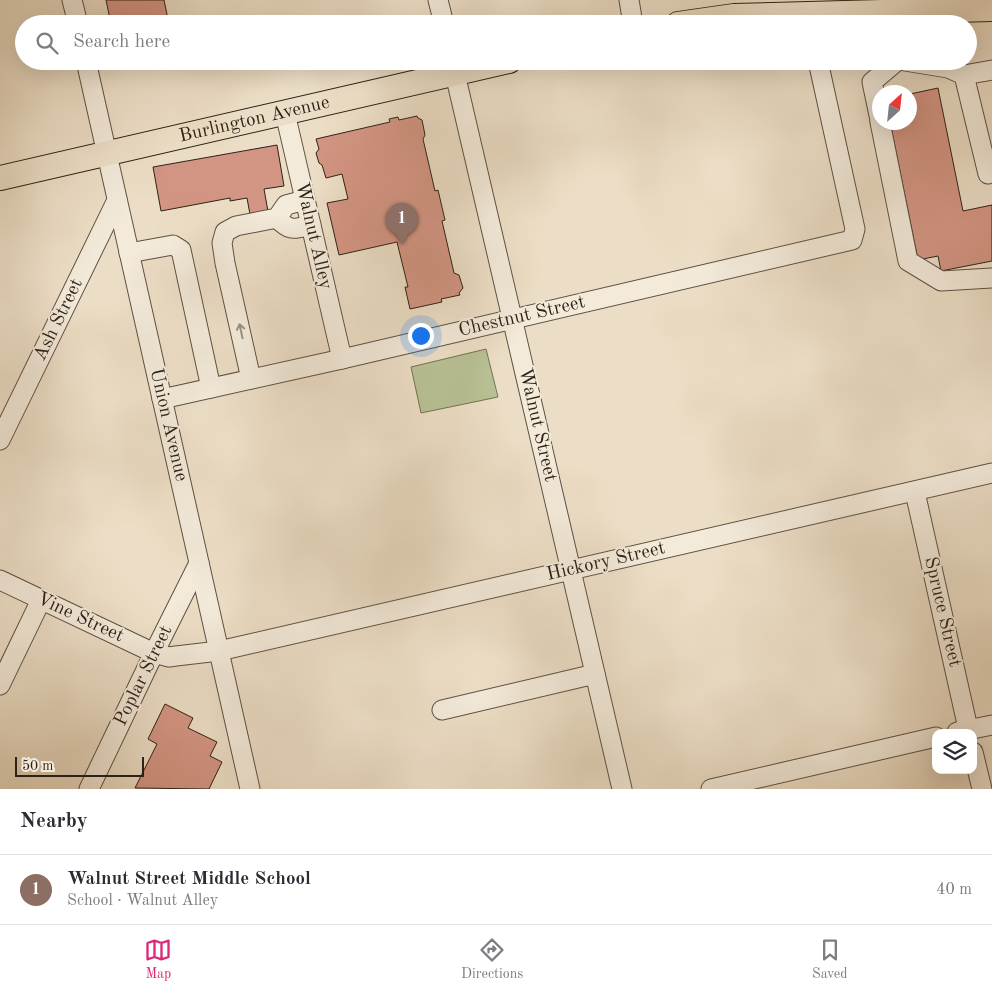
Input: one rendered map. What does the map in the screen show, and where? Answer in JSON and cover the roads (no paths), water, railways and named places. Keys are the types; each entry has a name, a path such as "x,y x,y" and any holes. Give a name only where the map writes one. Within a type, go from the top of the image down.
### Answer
{"main road":[{"path":"927,15 992,9"},
{"path":"756,15 821,12 858,15"},
{"name":"Burlington Avenue","path":"1,180 285,113 443,70"}],"street":[{"path":"72,0 76,15"},
{"path":"438,0 442,15"},
{"path":"629,0 632,15"},
{"name":"Union Avenue","path":"88,70 250,789"},
{"name":"Walnut Street","path":"455,70 622,789"},
{"name":"Chestnut Street","path":"162,399 852,240 855,229 820,70"},
{"path":"873,85 872,82 886,70"},
{"path":"953,70 964,75 992,70"},
{"path":"964,75 988,174 992,173"},
{"name":"Walnut Alley","path":"285,113 342,359"},
{"path":"882,130 908,261 941,281 992,278"},
{"name":"Ash Street","path":"0,440 118,200"},
{"path":"252,379 225,262 222,243 225,232 236,226 277,218 286,205 305,200"},
{"path":"277,218 285,226 293,229 311,225"},
{"path":"129,253 173,245 181,250 211,388"},
{"name":"Hickory Street","path":"219,650 992,473"},
{"name":"Spruce Street","path":"915,492 963,729"},
{"name":"Poplar Street","path":"89,789 199,563"},
{"name":"Vine Street","path":"0,580 154,653 169,657 219,650"},
{"path":"0,685 41,600"},
{"path":"442,710 595,674"},
{"path":"974,729 992,724"},
{"path":"711,789 932,738"},
{"path":"977,768 982,789"}],"place":[{"name":"Walnut Street Middle School","path":"402,244"}]}
